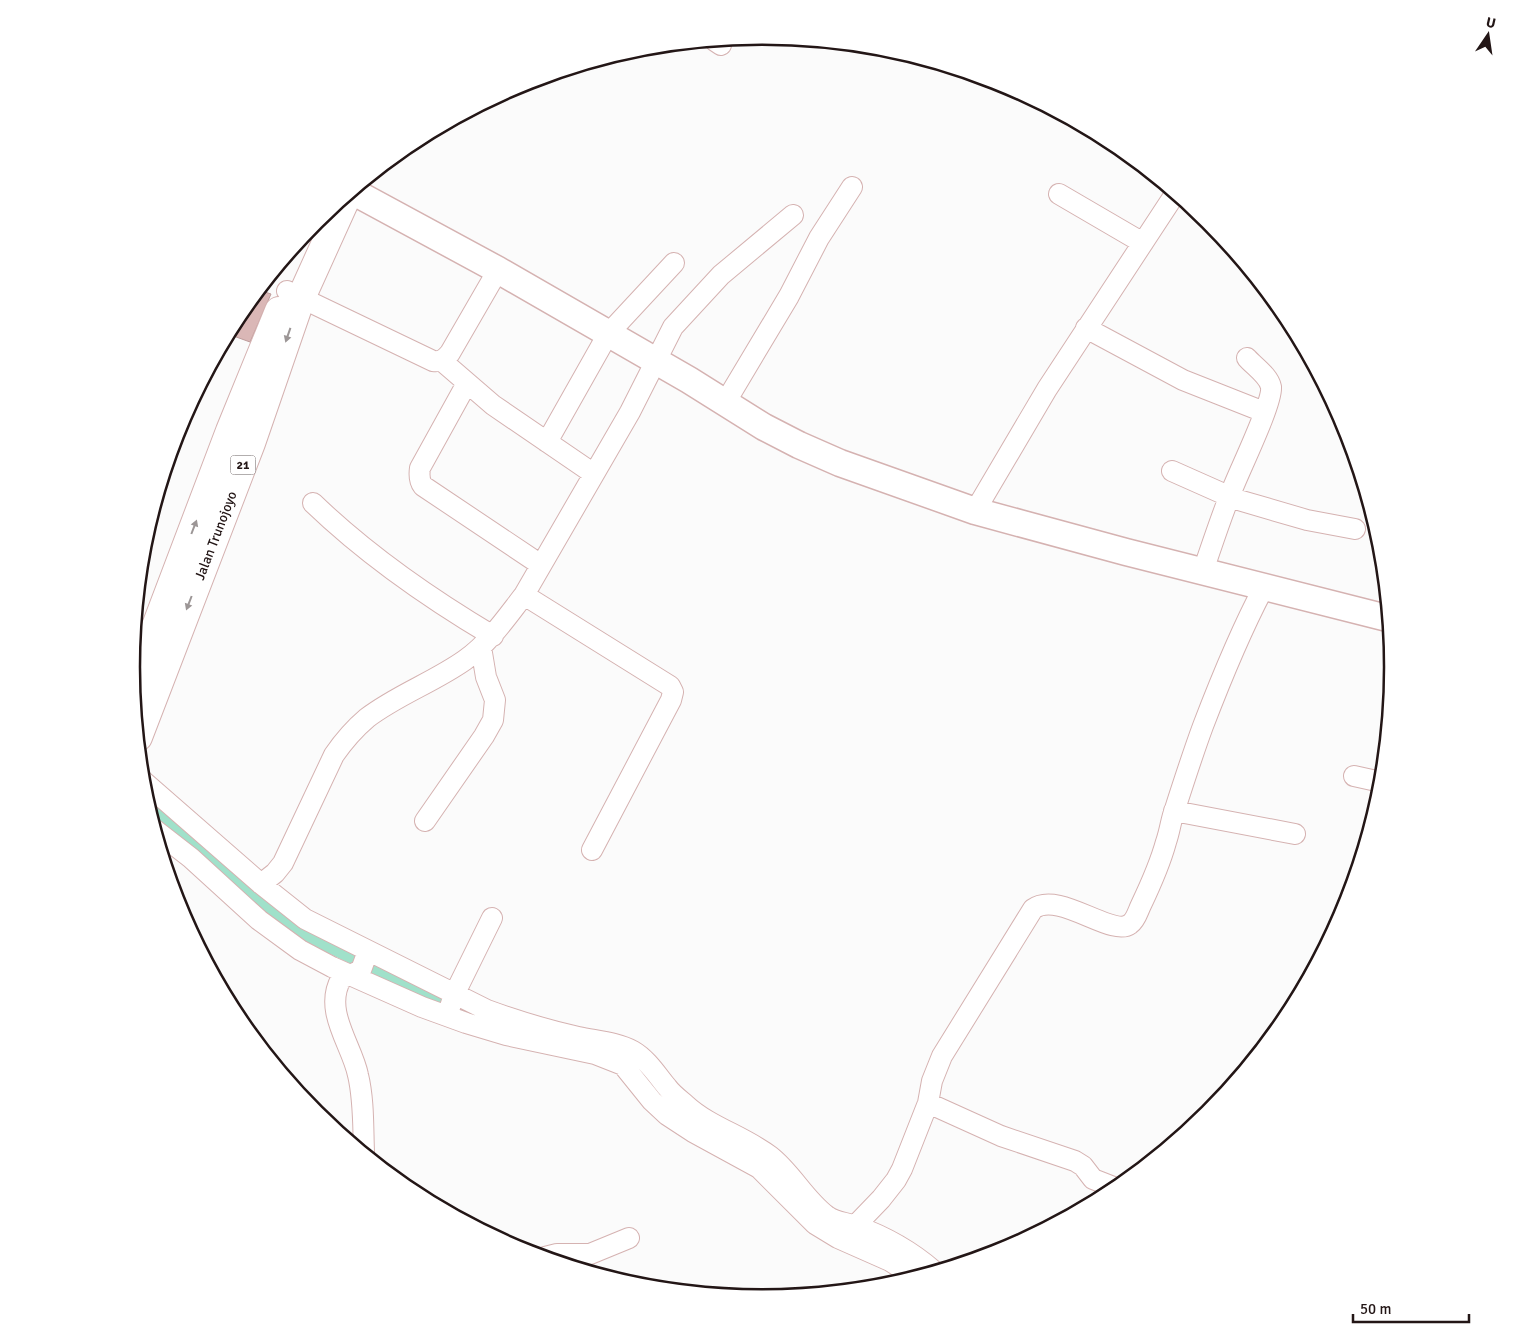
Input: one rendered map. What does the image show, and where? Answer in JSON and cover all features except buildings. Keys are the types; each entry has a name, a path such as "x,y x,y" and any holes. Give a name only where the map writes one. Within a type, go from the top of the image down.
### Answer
{"highway":[{"name":"Jalan Trunojoyo","path":"294,294 339,210"},
{"name":"Jalan Trunojoyo","path":"142,723 192,562 294,294 310,240"},
{"name":"Jalan Trunojoyo","path":"140,672 192,562"}],"main road":[{"path":"357,194 498,270 799,445 840,463 975,511 1381,617"}],"street":[{"path":"725,403 793,288 819,238 852,188"},
{"path":"1059,194 1143,243"},
{"path":"975,511 1047,389 1172,199"},
{"path":"261,884 275,873 283,863 334,755 354,730 367,718 390,703 432,681 466,660 487,641 524,595 630,412 674,327 721,275 793,215"},
{"path":"547,442 608,334 674,263"},
{"path":"294,294 433,362 442,361 450,353 498,270"},
{"path":"1086,328 1184,380 1264,412"},
{"path":"1203,571 1229,496 1264,412 1270,392 1267,378 1247,358"},
{"path":"442,361 493,405 594,474"},
{"path":"468,383 420,468 421,483 541,565"},
{"path":"1172,471 1235,500 1307,520 1355,529"},
{"path":"313,504 370,553 447,608 487,641"},
{"path":"851,1234 896,1180 928,1104 932,1081 942,1056 1033,909 1038,905 1051,904 1122,927 1129,925 1134,919 1154,878 1167,840 1174,811 1204,724 1248,617 1264,587"},
{"path":"524,595 670,686 672,690 671,700 592,850"},
{"path":"425,820 484,736 493,720 495,700 486,677 487,641"},
{"path":"1354,776 1373,780"},
{"path":"151,788 261,884 305,919 346,941 360,963 422,1007 451,1004"},
{"path":"1174,811 1295,834"},
{"path":"164,837 191,858 266,925 300,950 360,963 451,1004 487,1010 518,1022 625,1047 629,1058 654,1071 660,1094 762,1151 778,1163 808,1198 827,1216 840,1222 851,1234 907,1272"},
{"path":"451,1004 492,918"},
{"path":"360,963 343,977 338,984 336,1013 358,1075 364,1145"},
{"path":"928,1104 1001,1136 1075,1161 1083,1166 1092,1179 1106,1184"},
{"path":"851,1234 910,1252 929,1266"},
{"path":"556,1254 590,1254 629,1238"}],"waterway":[{"path":"157,812 224,865 294,928 462,1008"}]}
